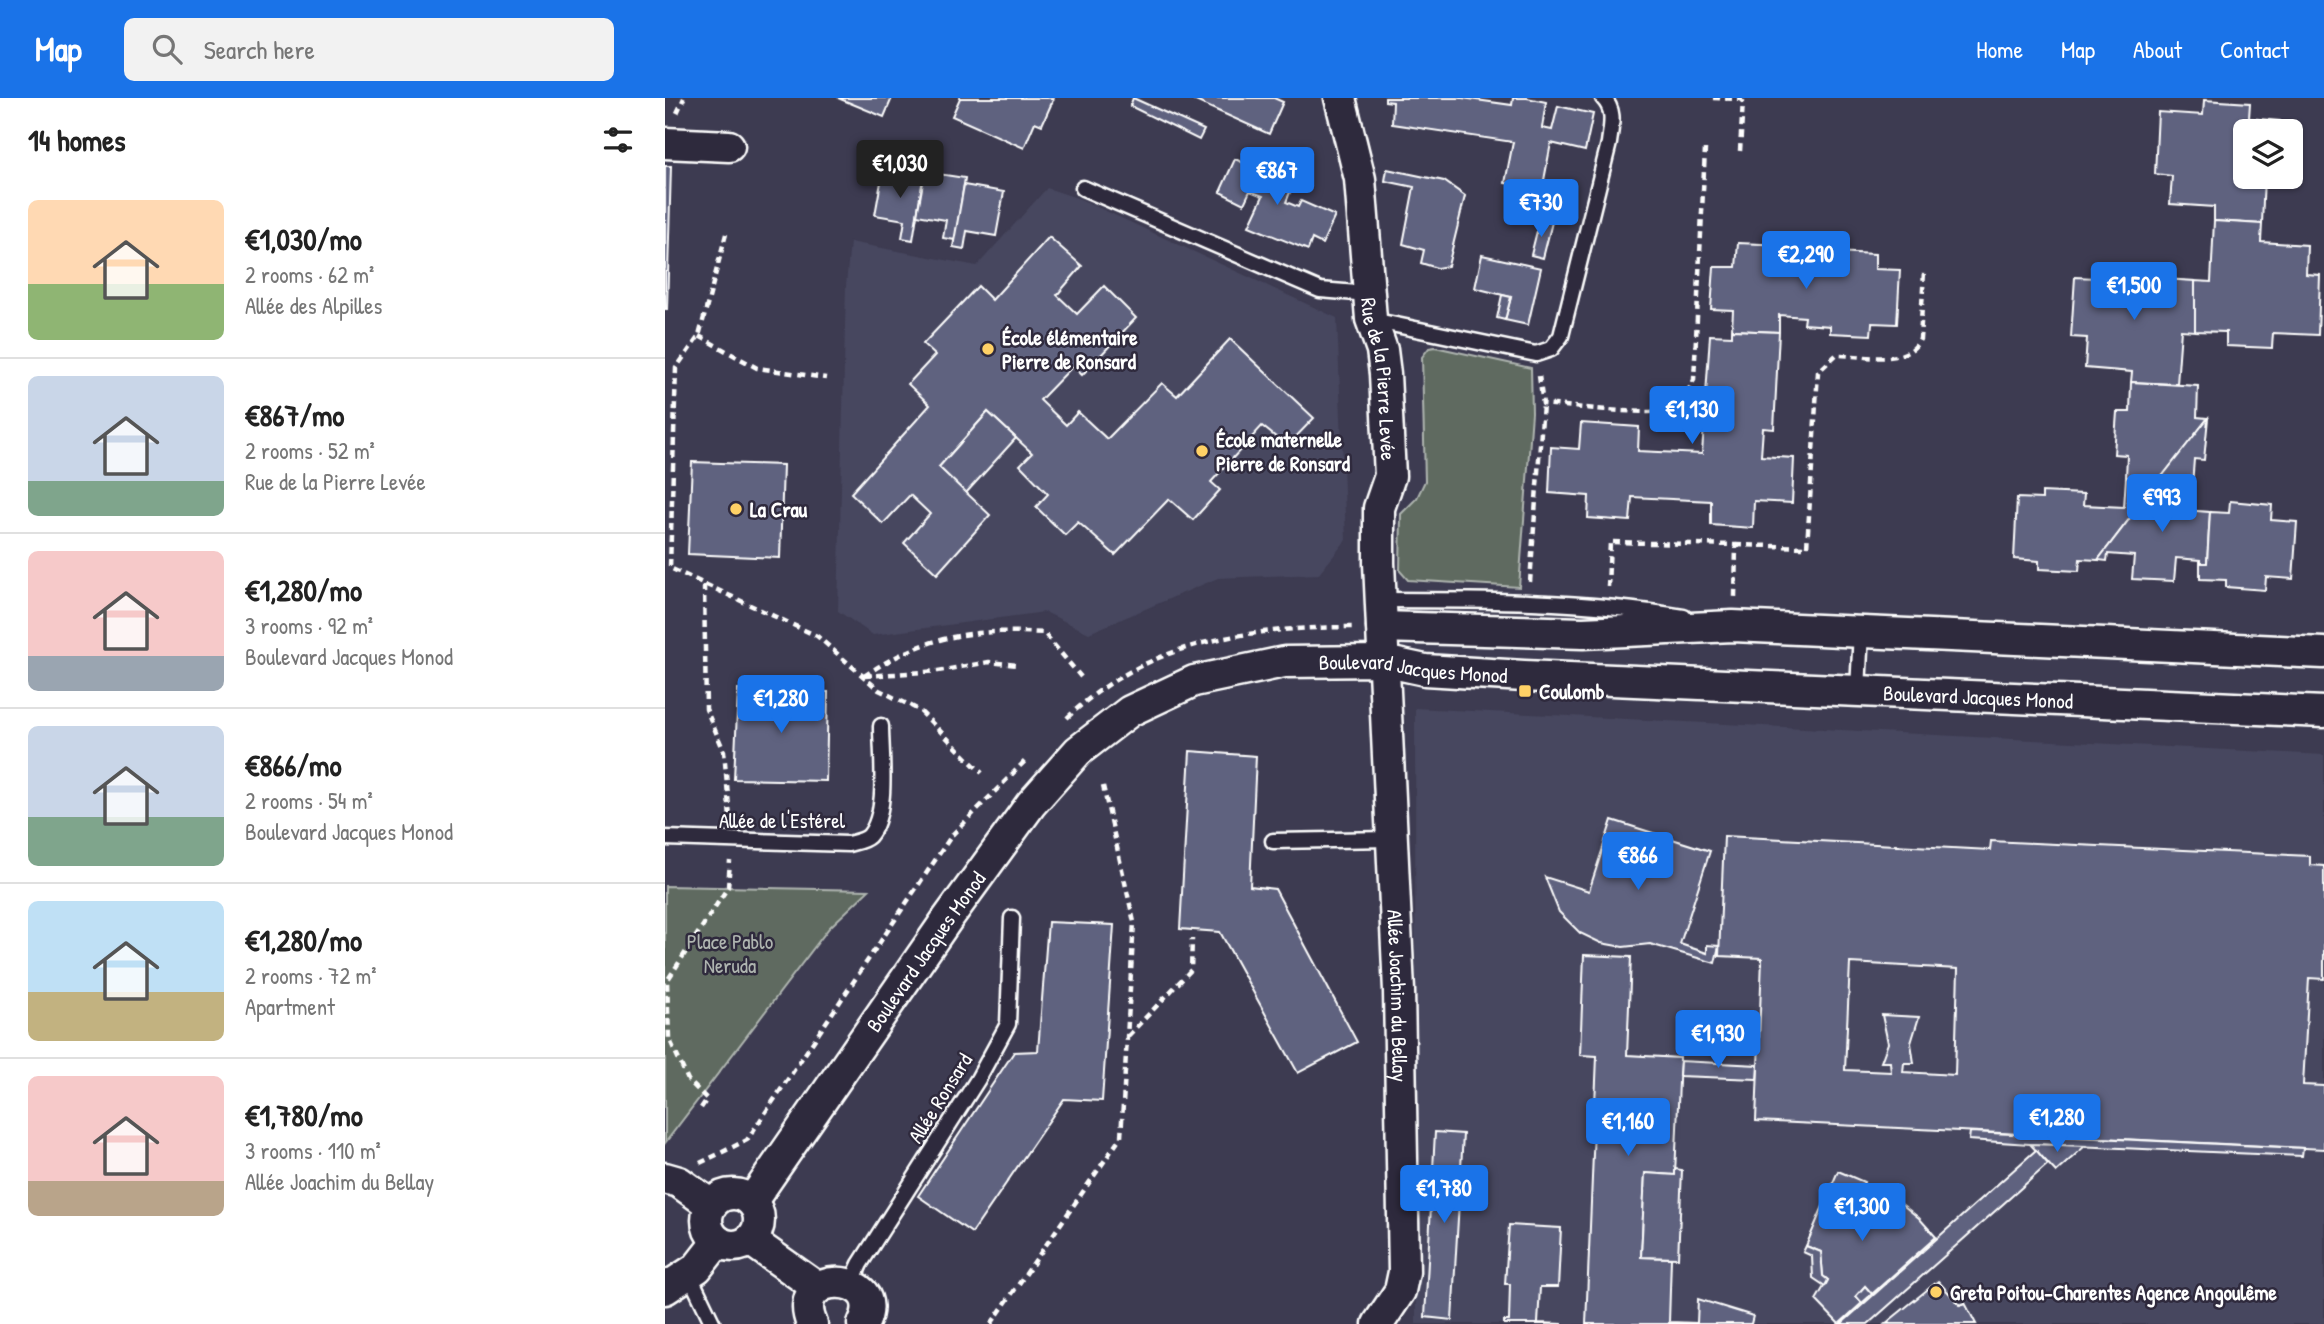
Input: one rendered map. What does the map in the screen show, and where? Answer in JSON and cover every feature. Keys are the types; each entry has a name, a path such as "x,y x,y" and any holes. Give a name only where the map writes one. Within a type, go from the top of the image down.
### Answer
{"street":[{"name":"Rue de la Pierre Levée","path":"1340,98 1360,179 1370,307 1384,362 1390,476 1378,518 1383,661"},
{"path":"665,143 729,146"},
{"name":"Boulevard Jacques Monod","path":"1381,613 1583,633 1734,626 2324,653"},
{"name":"Boulevard Jacques Monod","path":"752,1201 1031,804 1078,751 1130,711 1193,681 1285,662 1383,661 1425,670 1512,676 2324,712"},
{"name":"Allée Joachim du Bellay","path":"1378,1324 1400,1291 1404,1272 1399,991 1383,661"},
{"path":"665,1178 679,1182 711,1205"},
{"path":"731,1194 752,1201 759,1221 750,1240 734,1245 718,1241 711,1232 708,1220 711,1205 731,1194"},
{"path":"750,1240 818,1288"},
{"path":"677,1281 718,1241"},
{"path":"812,1324 809,1304 818,1288 834,1281 851,1284 863,1296 869,1323"}],"lane":[{"path":"1083,188 1320,290 1536,354 1551,349 1561,336 1609,143 1613,118 1610,105 1603,98"},
{"path":"1381,613 1529,604 1651,611 1734,626"},
{"path":"1858,690 1861,631"},
{"name":"Allée de l'Estérel","path":"665,838 848,844 867,838 876,825 881,806 881,726"},
{"path":"1273,841 1391,839"},
{"name":"Allée Ronsard","path":"851,1284 860,1264 978,1079 1008,1024 1012,919"},
{"path":"677,1281 713,1324"}],"path":[{"path":"1713,98 1743,99 1740,152"},
{"path":"1543,404 1635,411 1670,410 1682,400 1694,380 1705,149"},
{"path":"726,234 699,336 677,368 667,568 817,636 879,690 919,710 982,774"},
{"path":"1606,609 1610,542 1807,547 1818,372 1836,355 1895,356 1906,355 1916,348 1920,339 1924,272"},
{"path":"699,336 757,368 826,378"},
{"path":"1529,604 1543,404 1536,354"},
{"path":"1734,626 1736,545"},
{"path":"864,676 897,654 950,636 1000,629 1044,633 1081,677"},
{"path":"864,676 938,671 989,663 1017,665"},
{"path":"991,1324 1121,1137 1134,922 1103,786"},
{"path":"1127,1037 1191,970 1192,939"}],"shaded area":[{"path":"1047,188 1080,199 1337,318 1346,540 1319,574 1218,578 1089,633 1045,612 873,635 838,611 846,285 850,242 977,266"},
{"path":"1415,708 2324,755 2324,1324 1416,1324"}],"green space":[{"path":"1435,347 1531,368 1532,413 1519,587 1408,580 1400,571 1401,514 1417,498 1425,481 1422,357 1429,348"},
{"name":"Place Pablo Neruda","path":"665,886 869,890 829,928 665,1143"}],"building":[{"path":"838,98 892,98 884,117"},
{"path":"960,98 1054,98 1042,125 1035,122 1024,148 952,116"},
{"path":"1133,98 1204,130 1199,140 1130,106"},
{"path":"1189,98 1274,98 1283,102 1269,134"},
{"path":"1385,98 1462,98 1512,105 1513,98 1527,98 1546,102 1542,128 1552,130 1558,106 1593,114 1585,151 1551,143 1542,191 1505,183 1513,142 1392,124 1393,102 1385,101"},
{"path":"2204,100 2250,103 2249,118 2259,119 2233,119 2233,189 2263,189 2262,224 2214,221 2214,207 2170,204 2172,176 2155,174 2158,112 2203,115"},
{"path":"1235,159 1293,185 1286,202 1298,207 1301,201 1335,216 1322,244 1312,239 1308,250 1249,226 1263,196 1250,191 1244,204 1220,192"},
{"path":"665,166 671,166 667,309 665,309"},
{"path":"1387,169 1444,181 1465,196 1448,266 1437,268 1421,263 1424,250 1403,244 1414,187 1385,181"},
{"path":"883,171 923,178 913,240 902,238 905,220 875,215"},
{"path":"925,172 965,178 955,240 943,238 946,220 917,215"},
{"path":"964,185 1004,192 996,236 967,231 964,249 953,247"},
{"path":"1540,219 1552,222 1543,258 1531,255"},
{"path":"2214,221 2262,224 2261,242 2307,245 2306,274 2320,275 2318,335 2273,333 2272,348 2226,346 2226,332 2195,331 2195,281 2211,282"},
{"path":"1049,237 1082,266 1057,295 1077,314 1104,286 1136,318 1082,375 1073,366 1040,400 1066,425 1078,412 1107,439 1162,383 1177,396 1230,339 1314,418 1287,446 1262,426 1211,482 1220,490 1193,520 1169,499 1115,555 1078,522 1065,535 1036,507 1048,494 1020,465 1032,453 988,412 939,467 990,515 937,574 904,543 930,514 910,495 883,524 851,493 930,405 908,384 935,355 923,344 978,286 992,300"},
{"path":"1738,243 1784,245 1783,259 1834,261 1835,252 1875,254 1875,269 1900,270 1897,324 1872,323 1871,335 1830,333 1830,326 1804,324 1805,317 1779,315 1779,332 1732,330 1733,310 1711,309 1714,267 1736,267"},
{"path":"1482,255 1541,268 1528,325 1505,320 1511,297 1475,288"},
{"path":"2120,266 2165,268 2164,279 2195,281 2195,331 2181,330 2177,384 2131,382 2132,372 2085,368 2087,338 2071,337 2075,277 2119,279"},
{"path":"1502,295 1511,297 1505,320 1497,318"},
{"path":"1732,330 1779,332 1774,429 1763,428 1761,456 1794,458 1792,503 1754,501 1753,528 1711,525 1711,501 1632,497 1630,521 1588,518 1589,496 1549,493 1551,447 1579,449 1581,423 1639,427 1638,451 1702,454 1710,335 1732,336"},
{"path":"2131,382 2198,386 2197,417 2208,418 2160,479 2126,477 2127,455 2114,454 2117,412 2130,412"},
{"path":"988,412 1016,438 966,493 939,467"},
{"path":"2208,418 2204,460 2194,459 2192,486 2188,485 2189,480 2160,479"},
{"name":"La Crau","path":"692,462 783,465 780,558 688,554"},
{"path":"2126,477 2160,479 2098,560 2080,559 2079,571 2039,569 2039,561 2014,559 2017,498 2042,499 2042,492 2084,494 2083,505 2124,507"},
{"path":"2160,479 2189,480 2188,485 2184,485 2183,510 2210,512 2207,563 2176,558 2174,581 2132,579 2134,556 2108,554 2107,561 2098,560"},
{"path":"2230,501 2272,505 2271,520 2297,522 2293,579 2266,577 2265,590 2226,587 2226,580 2200,579 2200,563 2207,563 2210,512 2229,513"},
{"path":"738,689 828,692 826,781 734,779"},
{"path":"1190,751 1256,756 1250,886 1275,889 1357,1042 1298,1073 1220,932 1180,929"},
{"path":"1612,820 1710,851 1680,944 1707,953 1707,945 1719,946 1715,963 1650,944 1623,947 1601,943 1580,933 1559,912 1545,877 1589,891"},
{"path":"1724,836 1990,850 1991,841 2310,856 2310,865 2324,866 2324,979 2309,978 2303,1085 2324,1086 2324,1149 1756,1121 1762,958 1719,956","holes":["1850,963 1958,969 1955,1075 1903,1072 1904,1063 1914,1063 1911,1043 1919,1017 1882,1015 1888,1043 1881,1062 1890,1062 1891,1072 1845,1070"]},
{"path":"1048,922 1114,925 1102,1101 1064,1099 972,1233 918,1196 1014,1052 1038,1051"},
{"path":"1584,955 1631,957 1627,1055 1680,1058 1675,1175 1645,1173 1641,1257 1671,1258 1669,1322 1697,1323 1698,1299 1753,1316 1751,1324 1586,1324 1597,1056 1580,1055"},
{"path":"1680,1061 1758,1065 1757,1079 1679,1076"},
{"path":"1435,1132 1463,1134 1452,1320 1425,1317"},
{"path":"1970,1132 2303,1148 2302,1156 2030,1144 1969,1140"},
{"path":"2030,1144 2085,1146 2056,1172"},
{"path":"2036,1150 2048,1164 1868,1324 1841,1324"},
{"path":"1675,1169 1682,1170 1678,1258 1641,1257 1645,1173 1675,1175"},
{"path":"1838,1171 1864,1182 1861,1189 1878,1196 1881,1189 1885,1191 1919,1218 1936,1237 1872,1294 1865,1286 1856,1296 1862,1303 1839,1324 1816,1300 1828,1280 1823,1276 1821,1252 1806,1246"},
{"path":"1509,1225 1561,1228 1558,1287 1540,1287 1538,1323 1563,1324 1504,1324 1504,1321 1509,1321 1510,1284 1505,1284"},
{"path":"1806,1246 1821,1252 1823,1276 1828,1280 1825,1286 1813,1278 1812,1256 1803,1252"},
{"name":"Greta Poitou-Charentes Agence Angoulême","path":"1938,1281 1960,1305 1965,1303 1976,1324 1885,1324"},
{"path":"1865,1286 1872,1294 1862,1303 1856,1296"}],"place":[{"name":"École élémentaire Pierre de Ronsard","path":"988,349"},
{"name":"École maternelle Pierre de Ronsard","path":"1202,451"},
{"name":"La Crau","path":"736,509"},
{"name":"Coulomb","path":"1525,691"},
{"name":"Greta Poitou-Charentes Agence Angoulême","path":"1936,1292"}]}
